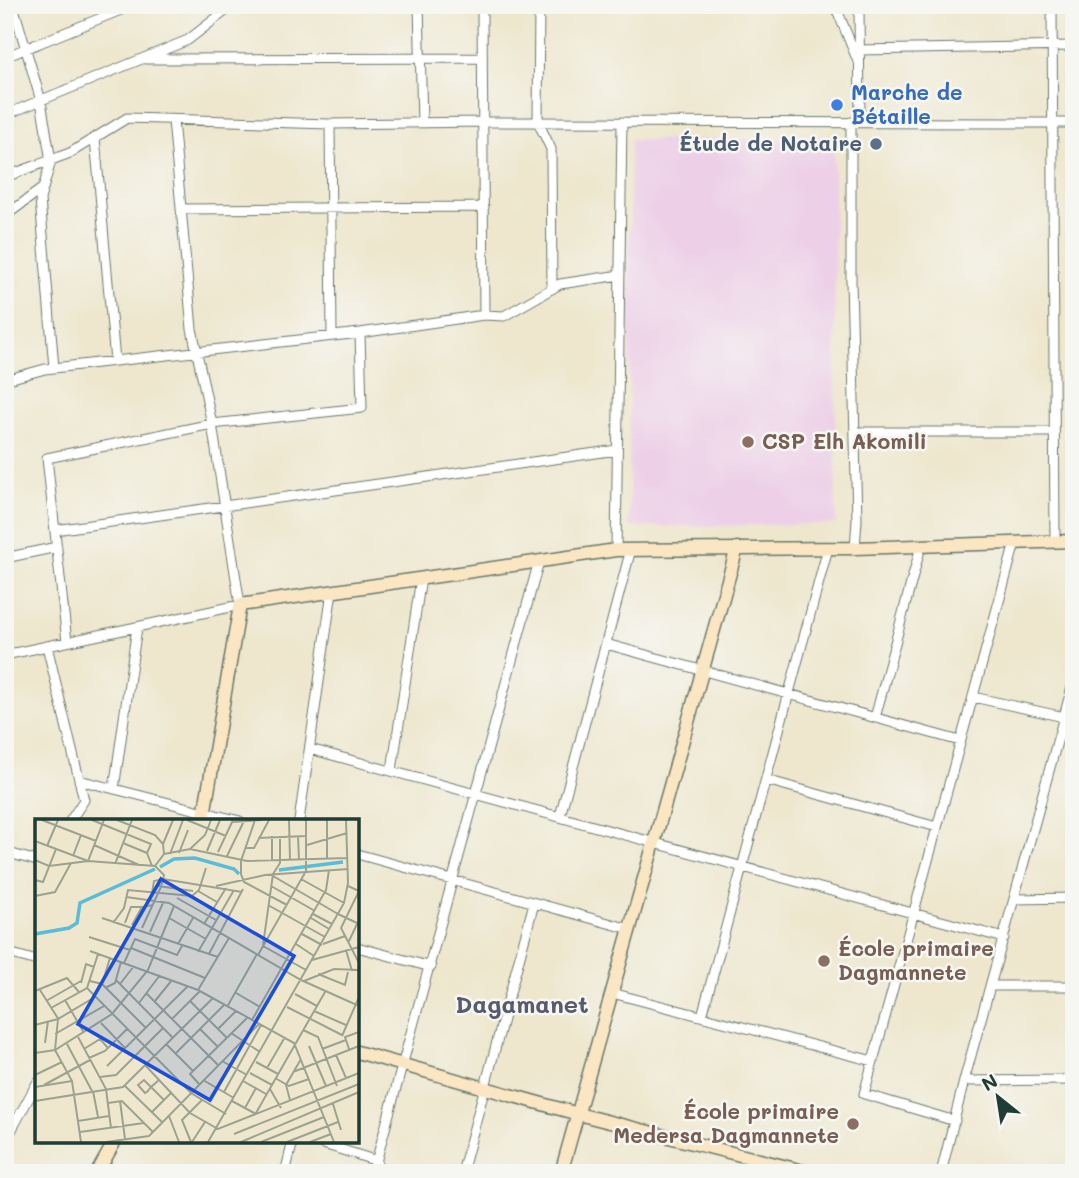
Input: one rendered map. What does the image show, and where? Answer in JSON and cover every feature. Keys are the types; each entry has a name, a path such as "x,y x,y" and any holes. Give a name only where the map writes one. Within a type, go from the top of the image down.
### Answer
{"street":[{"path":"13,5 41,101 51,160 40,200 54,368"},
{"path":"5,57 133,5"},
{"path":"5,115 188,40 233,5"},
{"path":"390,5 419,6 422,123"},
{"path":"482,5 484,315"},
{"path":"539,5 538,122 551,149 552,289"},
{"path":"835,5 860,66"},
{"path":"855,548 851,280 860,66 859,5"},
{"path":"1052,5 1055,542"},
{"path":"859,50 1074,46"},
{"path":"146,59 482,58"},
{"path":"5,177 70,153 127,118 330,124 1074,123"},
{"path":"173,120 192,329 212,424 240,605 204,816"},
{"path":"616,550 622,122"},
{"path":"330,124 332,337"},
{"path":"95,138 115,361"},
{"path":"5,216 43,188"},
{"path":"181,209 484,207"},
{"path":"5,380 54,368 332,337 484,315 504,316 560,284 620,275"},
{"path":"67,642 47,458 212,424 362,408 360,333"},
{"path":"855,432 1054,432"},
{"path":"55,530 617,450"},
{"path":"5,654 240,605 616,550 855,548 1074,541"},
{"path":"955,1121 863,1094 1015,543"},
{"path":"875,718 921,546"},
{"path":"5,558 57,547"},
{"path":"561,1173 737,548"},
{"path":"702,1016 828,548"},
{"path":"560,816 631,549"},
{"path":"373,1173 539,561"},
{"path":"391,770 421,578"},
{"path":"299,819 332,592"},
{"path":"114,789 137,627"},
{"path":"606,644 960,741"},
{"path":"47,646 84,800 71,819"},
{"path":"941,1173 990,986 1069,717 1074,680"},
{"path":"973,697 1069,717"},
{"path":"310,749 1004,937"},
{"path":"79,780 204,816 226,819"},
{"path":"766,780 937,827"},
{"path":"5,850 35,860"},
{"path":"359,854 629,929"},
{"path":"1015,899 1074,898"},
{"path":"462,1173 534,903"},
{"path":"359,948 430,967"},
{"path":"5,965 8,953 35,960"},
{"path":"990,986 1074,986"},
{"path":"612,993 873,1061"},
{"path":"359,1053 578,1114 811,1173"},
{"path":"964,1081 1074,1080"},
{"path":"5,1142 35,1087"},
{"path":"97,1173 114,1143"},
{"path":"285,1173 292,1143"},
{"path":"320,1143 377,1161"}],"shaded area":[{"path":"834,139 836,524 629,527 630,140"}],"place":[{"name":"Marche de Bétaille","path":"837,105"},
{"name":"Étude de Notaire","path":"876,144"},
{"name":"CSP Elh Akomili","path":"748,442"},
{"name":"École primaire Dagmannete","path":"824,961"},
{"name":"École primaire Medersa Dagmannete","path":"853,1124"}],"district":[{"name":"Dagamanet","path":"522,1005"}]}
